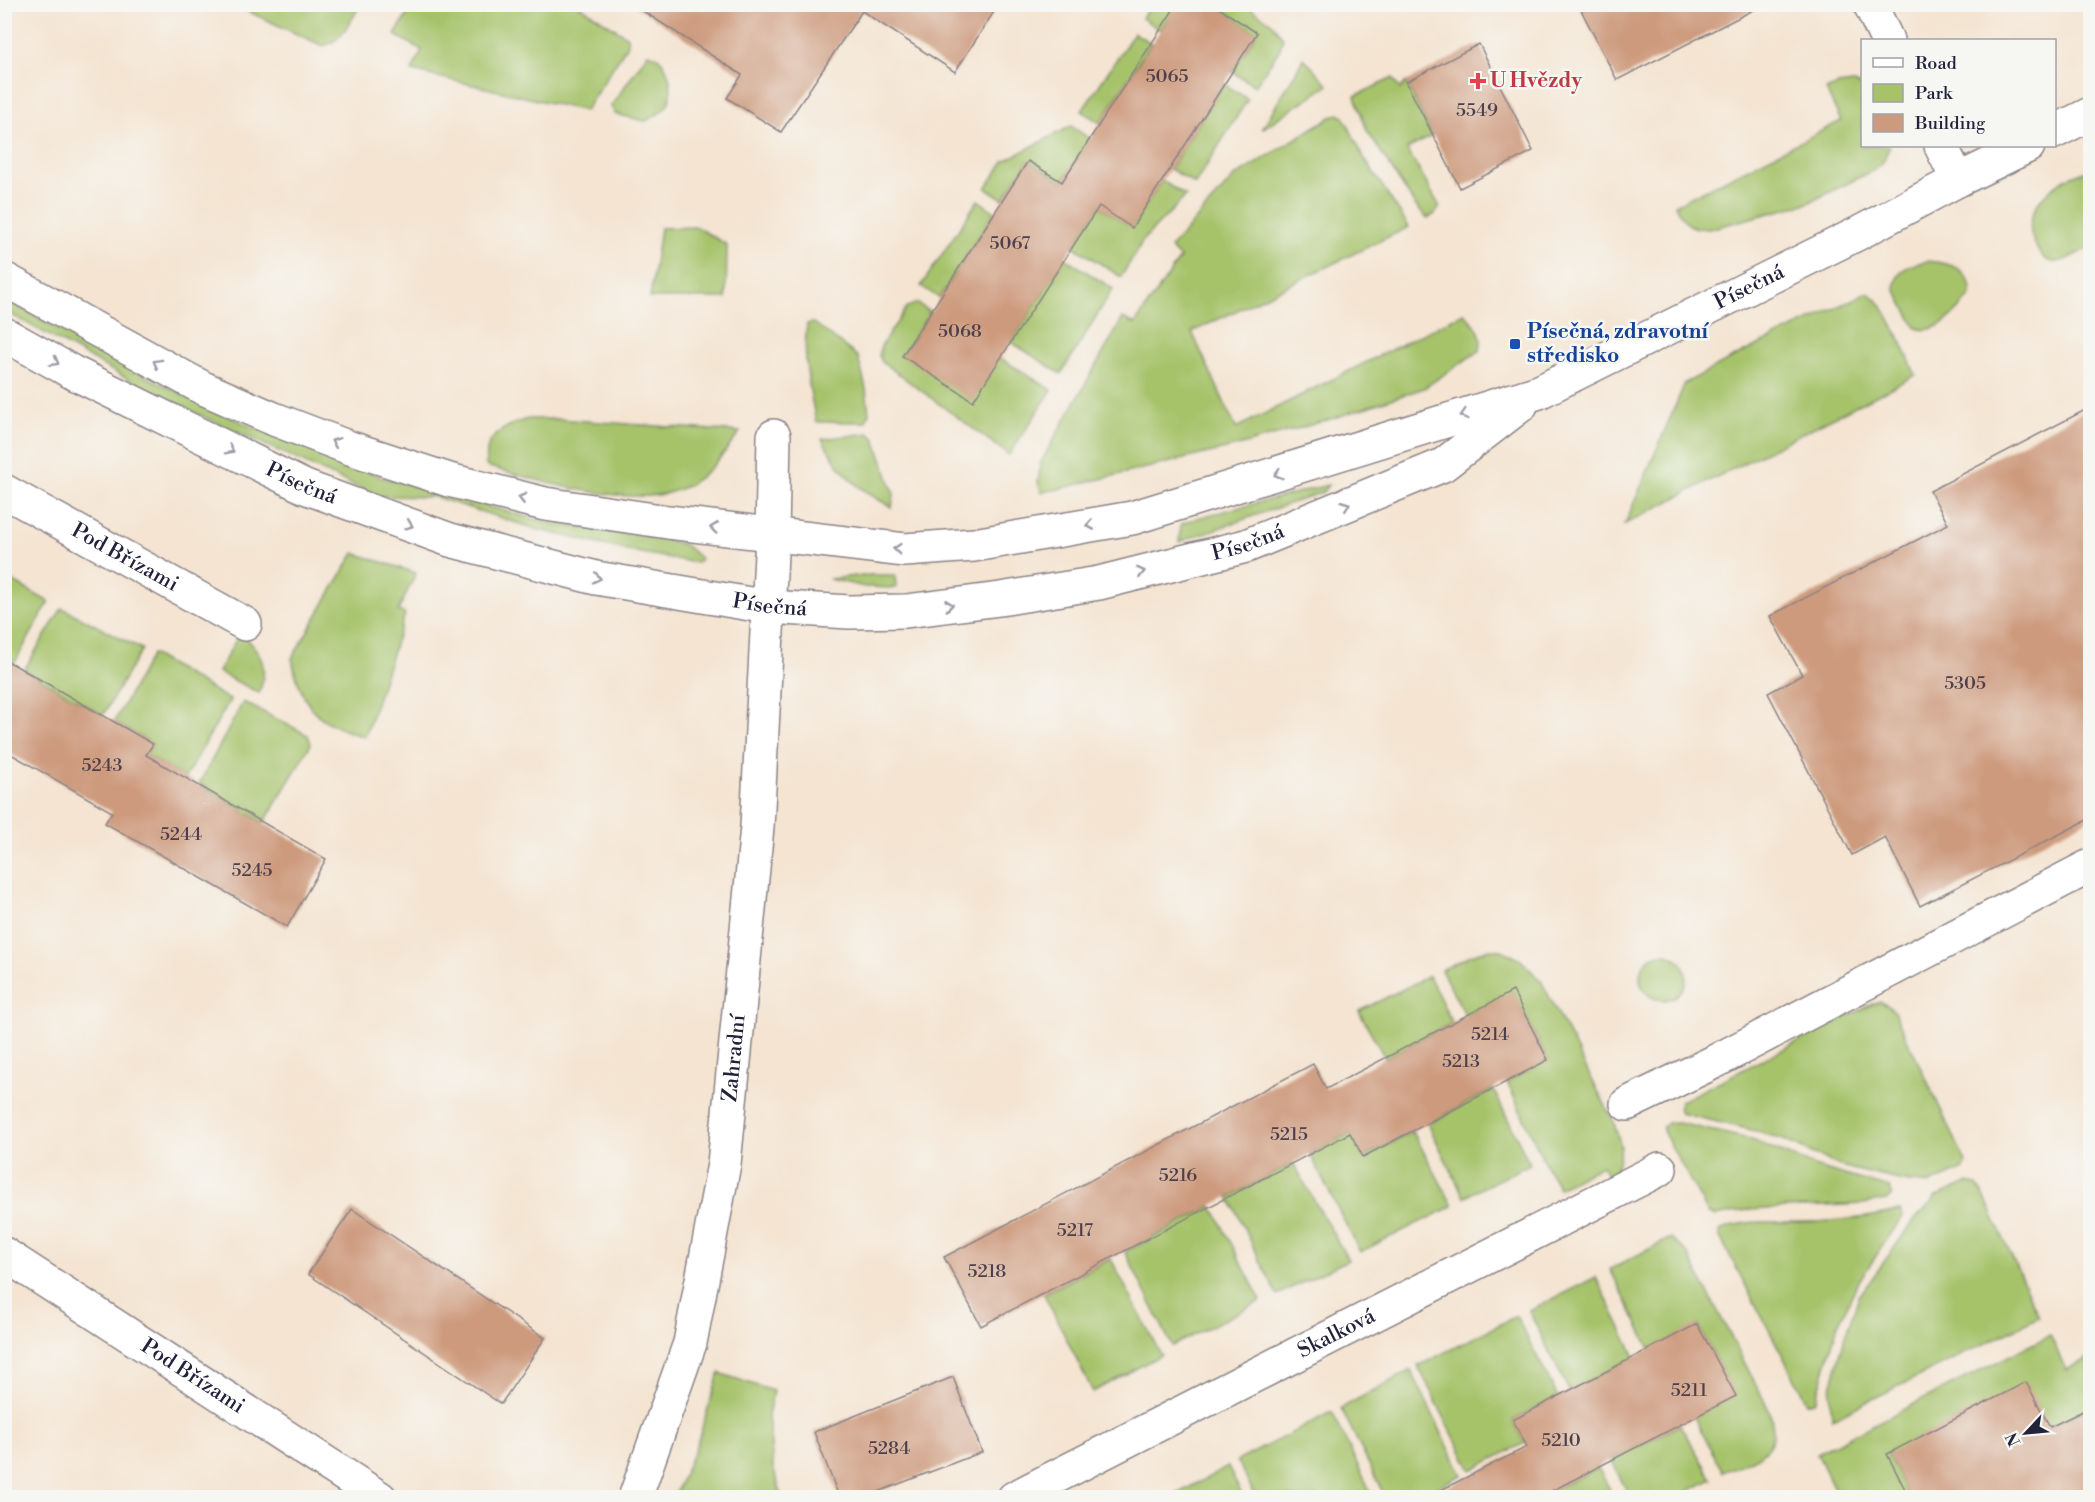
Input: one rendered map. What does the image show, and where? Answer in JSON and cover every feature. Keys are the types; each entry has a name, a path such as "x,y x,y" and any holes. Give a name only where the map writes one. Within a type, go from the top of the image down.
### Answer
{"street":[{"path":"1870,4 1887,39"},
{"path":"2056,132 2091,114"},
{"path":"1942,147 1958,180"},
{"name":"Písečná","path":"4,279 203,387 350,448 449,480 545,504 772,535 905,550 974,545 1132,518 1539,392 2026,147"},
{"name":"Písečná","path":"4,334 72,372 305,487 450,540 596,578 768,607 849,612 906,611 1099,583 1246,546 1443,465 1539,392"},
{"name":"Zahradní","path":"635,1497 690,1342 724,1164 757,827 772,535 774,436"},
{"name":"Pod Břízami","path":"4,491 245,624"},
{"path":"1627,1104 1714,1062 2091,866"},
{"name":"Skalková","path":"1014,1497 1660,1169"},
{"name":"Pod Břízami","path":"4,1254 380,1497"}],"green space":[{"path":"577,4 628,39 628,44 585,111 412,71 422,50 395,35 413,5"},
{"path":"234,5 360,5 341,35 330,44 323,46"},
{"path":"1150,5 1177,5 1160,30 1142,18"},
{"path":"1213,5 1245,5 1272,23 1283,38 1280,49 1255,86 1232,72 1257,33"},
{"path":"1134,33 1151,43 1100,123 1082,111"},
{"path":"648,53 655,55 665,66 671,90 668,104 658,114 645,121 615,114 611,106"},
{"path":"1304,58 1328,85 1262,129"},
{"path":"1393,78 1400,89 1406,82 1432,136 1407,149 1440,207 1435,214 1427,218 1415,205 1367,131 1355,96"},
{"path":"1853,83 1861,86 1861,147 1890,147 1882,164 1808,203 1709,229 1696,228 1684,221 1675,205 1841,121 1826,90 1838,85"},
{"path":"1224,84 1248,99 1195,184 1170,169"},
{"path":"1338,114 1344,117 1364,158 1409,227 1192,332 1236,428 1464,313 1480,333 1480,350 1424,388 1331,419 1238,446 1041,492 1038,482 1041,462 1123,318 1135,324 1180,258 1170,248 1234,177"},
{"path":"1071,126 1090,139 1062,182 1028,161 1003,199 986,188 1004,161"},
{"path":"2083,172 2088,173 2090,177 2090,247 2067,259 2057,262 2050,261 2038,250 2032,237 2033,212 2048,191"},
{"path":"1162,181 1186,196 1144,239 1121,277 1073,246 1099,206 1132,227"},
{"path":"978,200 995,212 939,298 921,286"},
{"path":"697,227 727,245 726,298 650,298 660,228"},
{"path":"1065,258 1113,289 1061,374 1011,342"},
{"path":"1928,261 1944,263 1964,273 1968,279 1971,295 1947,320 1940,325 1924,329 1916,328 1895,289 1901,272 1910,266"},
{"path":"1867,293 1874,297 1888,316 1916,375 1625,524 1685,383"},
{"path":"4,299 145,376 252,427 381,477 554,524 665,539 685,545 701,559 697,563 625,550 539,530 435,497 377,496 198,414 124,377 5,311"},
{"path":"917,303 930,312 902,355 1000,358 1052,390 1009,455 882,362 879,355 881,346 907,307"},
{"path":"814,323 858,357 869,414 865,422 816,422 805,349 807,324"},
{"path":"528,419 558,419 740,432 718,460 690,484 668,493 626,496 577,489 486,466 488,446 495,436 511,425"},
{"path":"869,433 875,439 894,494 892,507 859,487 836,462 822,439"},
{"path":"1328,485 1323,492 1179,542 1181,524"},
{"path":"354,553 416,573 398,611 405,614 365,737 335,726 314,711 300,689 292,658"},
{"path":"865,575 895,575 896,588 865,587 829,579"},
{"path":"5,577 49,602 14,664 5,659"},
{"path":"62,608 142,649 103,715 24,670"},
{"path":"241,631 261,659 264,674 259,693 218,672"},
{"path":"152,654 230,700 185,778 146,755 153,744 114,722"},
{"path":"243,702 308,735 311,744 264,823 199,784"},
{"path":"1489,949 1502,950 1521,960 1541,981 1613,1120 1621,1147 1617,1167 1609,1180 1602,1165 1559,1188 1548,1170 1507,1082 1548,1060 1513,992 1466,1016 1441,970"},
{"path":"1663,954 1679,961 1686,977 1679,993 1663,1000 1647,993 1640,977 1647,961"},
{"path":"1429,976 1452,1023 1385,1058 1359,1011"},
{"path":"1881,1002 1894,1012 1966,1162 1964,1169 1930,1184 1903,1181 1840,1166 1784,1140 1756,1131 1680,1113 1678,1109 1681,1101 1872,1004"},
{"path":"1493,1089 1530,1164 1464,1197 1428,1124"},
{"path":"1674,1122 1749,1139 1817,1167 1890,1188 1892,1195 1886,1200 1863,1204 1748,1210 1715,1216 1708,1213 1663,1131 1663,1127"},
{"path":"1413,1132 1453,1206 1360,1252 1310,1154 1350,1133 1364,1157"},
{"path":"1293,1163 1348,1260 1277,1295 1229,1197"},
{"path":"1967,1183 1977,1185 1986,1200 2039,1317 1832,1419 1830,1391 1859,1296 1914,1221 1937,1196"},
{"path":"1212,1206 1261,1301 1172,1346 1125,1252"},
{"path":"1901,1211 1903,1216 1857,1284 1837,1327 1816,1401 1807,1402 1720,1237 1720,1231 1739,1224 1837,1221"},
{"path":"1671,1238 1687,1252 1770,1412 1773,1436 1766,1450 1753,1459 1723,1472 1694,1417 1735,1396 1698,1325 1650,1349 1610,1269"},
{"path":"1111,1259 1161,1355 1093,1392 1044,1294"},
{"path":"1596,1277 1635,1357 1569,1391 1529,1311"},
{"path":"1516,1316 1558,1397 1513,1420 1525,1443 1471,1470 1418,1366"},
{"path":"2050,1335 2066,1370 2090,1357 2090,1407 2050,1427 1887,1454 1909,1497 1838,1497 1817,1453"},
{"path":"1411,1370 1462,1475 1417,1497 1385,1497 1341,1408"},
{"path":"719,1373 773,1391 768,1416 773,1467 782,1497 674,1497 697,1444"},
{"path":"1332,1412 1373,1497 1256,1497 1237,1461"},
{"path":"1680,1425 1712,1479 1676,1497 1630,1497 1611,1460"},
{"path":"1228,1467 1243,1497 1171,1497"},
{"path":"1598,1468 1614,1497 1553,1497 1550,1492"}],"building":[{"path":"632,4 999,4 955,72 862,11 781,132 727,98 742,75"},
{"path":"1177,4 1213,4 1257,33 1132,228 1099,206 973,401 902,356 1028,161 1062,182"},
{"path":"1578,4 1765,4 1617,80"},
{"path":"1479,44 1533,151 1460,188 1406,82"},
{"path":"2091,407 2091,818 1920,906 1885,837 1852,855 1768,693 1802,675 1770,616 1948,524 1930,491"},
{"path":"4,659 153,744 146,755 326,859 287,927 105,823 112,812 4,750"},
{"path":"1513,991 1548,1060 1363,1157 1350,1133 981,1326 944,1257 1313,1064 1326,1089"},
{"path":"352,1209 545,1338 501,1404 308,1274"},
{"path":"1697,1324 1736,1396 1540,1497 1427,1497 1527,1447 1513,1420"},
{"path":"953,1377 982,1452 865,1497 839,1497 814,1432"},
{"path":"2026,1382 2050,1427 2091,1407 2091,1497 1909,1497 1887,1454"}],"place":[{"name":"U Hvězdy","path":"1478,81"},
{"name":"Písečná, zdravotní středisko","path":"1515,344"}]}
